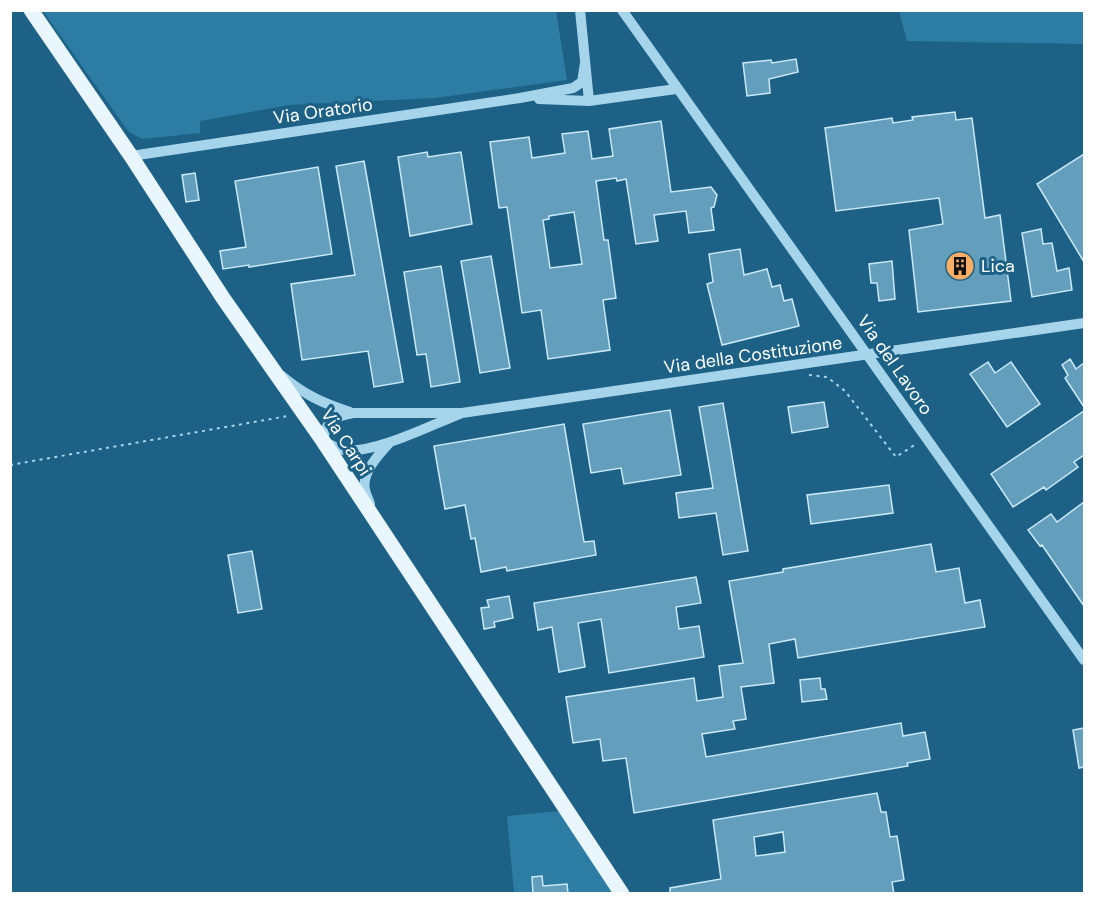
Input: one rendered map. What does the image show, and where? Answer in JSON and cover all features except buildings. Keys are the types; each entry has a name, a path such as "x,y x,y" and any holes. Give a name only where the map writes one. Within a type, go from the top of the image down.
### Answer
{"main road":[{"name":"Via Carpi","path":"31,12 323,441 622,894"}],"street":[{"path":"580,10 589,101"},
{"path":"622,10 676,89"},
{"name":"Via Oratorio","path":"130,156 520,98 573,88 582,81 585,63"},
{"name":"Via Oratorio","path":"520,98 589,101 676,89"},
{"name":"Via del Lavoro","path":"676,89 1084,660"},
{"name":"Via della Costituzione","path":"462,413 390,442 347,450 337,449 323,441 324,429 339,415 462,413 1084,322"},
{"name":"Via della Costituzione","path":"275,370 301,391 322,403 353,413"},
{"name":"Via della Costituzione","path":"381,531 364,489 373,462 390,442"}],"path":[{"path":"807,375 827,377 845,391 896,457 918,443"},
{"path":"10,465 304,413"}],"shaded area":[{"path":"43,11 556,11 567,80 435,98 289,105 200,121 200,133 142,139 128,131"},
{"path":"899,11 1084,11 1084,44 907,41"},
{"path":"559,811 615,893 514,893 507,816"}],"place":[{"name":"Lica","path":"960,266"}]}
